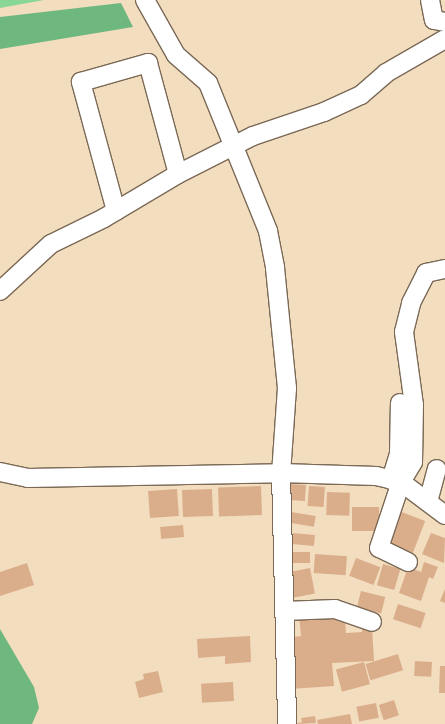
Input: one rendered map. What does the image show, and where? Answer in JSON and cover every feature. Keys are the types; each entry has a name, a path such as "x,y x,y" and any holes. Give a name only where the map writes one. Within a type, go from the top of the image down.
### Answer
{"street":[{"path":"145,0 176,55 208,83 233,148 268,231 275,268 287,388 281,473 287,724"},
{"path":"430,0 434,20 445,22"},
{"path":"0,291 50,244 116,211 178,174 233,148 253,136 324,112 361,95 386,73 445,40"},
{"path":"116,211 81,82 148,63 178,174"},
{"path":"396,481 413,462 414,404 404,332 411,302 426,273 445,269"},
{"path":"400,403 399,453 396,481 372,546 408,562"},
{"path":"428,502 437,469"},
{"path":"0,472 28,478 281,473 376,476 396,481 445,515"},
{"path":"284,611 335,610 372,622"}],"green space":[{"path":"0,0 44,0 0,8"},
{"path":"121,3 133,27 0,49 0,17"},
{"path":"0,629 34,687 39,708 32,724 0,724"}],"building":[{"path":"290,484 306,485 305,501 289,500"},
{"path":"261,486 262,515 219,516 218,488"},
{"path":"309,486 325,487 324,507 308,506"},
{"path":"177,489 179,516 150,518 148,491"},
{"path":"212,489 213,516 183,517 182,490"},
{"path":"327,492 350,493 349,516 326,515"},
{"path":"352,507 379,507 379,531 352,531"},
{"path":"399,511 425,521 413,553 387,543"},
{"path":"291,512 316,516 314,527 289,523"},
{"path":"183,525 184,537 161,539 160,527"},
{"path":"293,533 315,535 314,546 292,544"},
{"path":"431,533 445,538 444,563 422,554"},
{"path":"288,552 310,552 310,563 288,563"},
{"path":"315,554 347,556 346,575 314,573"},
{"path":"356,558 380,567 373,585 349,576"},
{"path":"424,562 438,567 433,579 429,577 421,601 399,593 408,567 421,572"},
{"path":"27,563 34,585 0,596 0,572"},
{"path":"383,564 400,569 394,590 377,585"},
{"path":"310,568 315,594 290,598 285,573"},
{"path":"445,589 445,603 440,601"},
{"path":"361,591 385,597 381,614 357,607"},
{"path":"398,604 426,613 421,628 393,619"},
{"path":"335,613 335,620 345,619 346,633 362,632 362,627 372,627 374,661 332,663 334,686 290,689 293,637 301,636 299,615"},
{"path":"250,636 251,662 225,664 225,656 198,658 197,639"},
{"path":"398,654 403,670 370,680 365,664"},
{"path":"415,661 432,662 431,677 414,676"},
{"path":"364,662 370,684 342,692 336,670"},
{"path":"440,666 445,666 445,693 439,693"},
{"path":"158,671 163,692 139,698 135,682 144,679 143,674"},
{"path":"233,682 234,701 202,703 201,684"},
{"path":"394,700 399,715 384,720 379,705"},
{"path":"376,703 379,718 359,722 356,707"},
{"path":"350,714 352,724 318,724 317,720"},
{"path":"315,716 316,723 294,724 302,722 301,718"}]}
